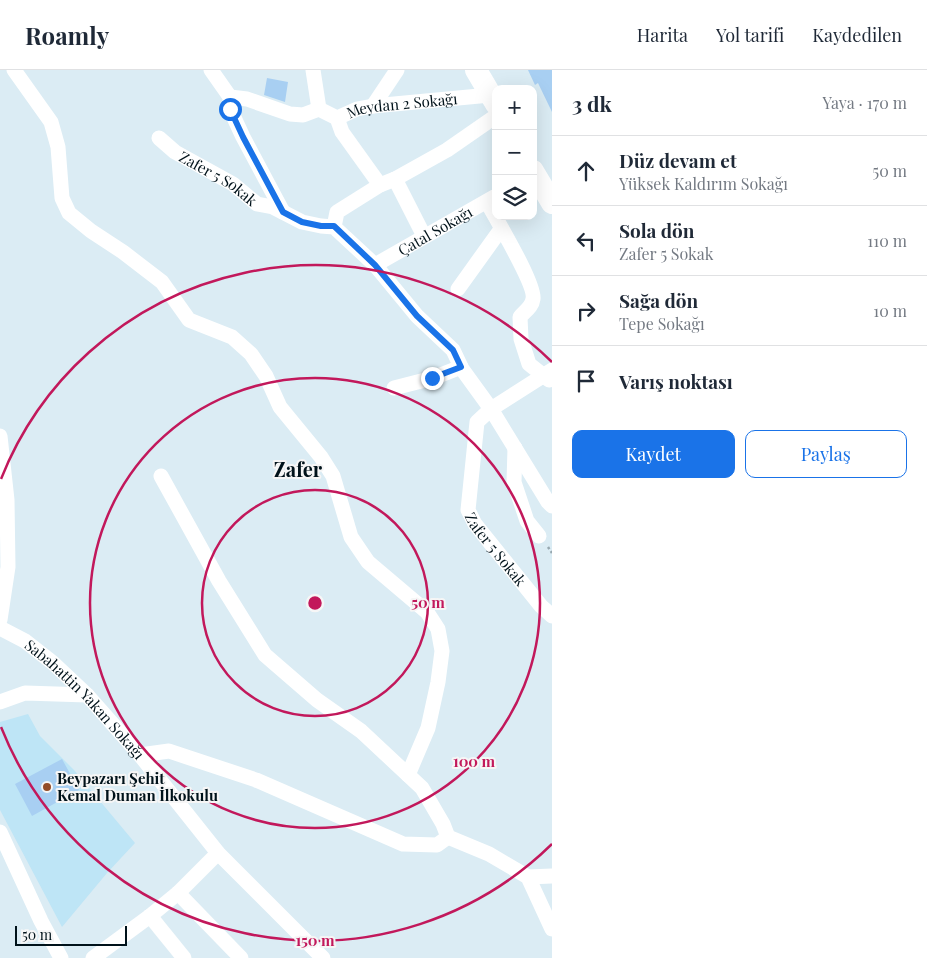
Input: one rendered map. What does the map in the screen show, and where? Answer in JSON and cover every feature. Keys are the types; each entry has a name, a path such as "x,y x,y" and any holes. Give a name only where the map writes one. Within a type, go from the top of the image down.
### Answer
{"street":[{"path":"14,70 51,122 58,147 62,198 69,213 162,282 189,320 232,337 251,354 266,376 280,407 333,476 351,537 368,562 427,612 438,629 442,651 438,682 428,728 408,775"},
{"path":"212,70 230,97 230,109 283,212"},
{"path":"230,97 247,99 290,114 303,115 319,110 313,70"},
{"path":"373,106 397,70"},
{"path":"476,70 492,101"},
{"name":"Meydan 2 Sokağı","path":"319,110 337,118 357,109 373,106 492,105"},
{"path":"492,107 447,150 395,179 380,185 338,212 334,226 375,265 417,316 453,350 461,367 491,409 552,506"},
{"path":"337,118 342,132 380,185"},
{"name":"Zafer 5 Sokak","path":"159,138 175,152 233,184 257,204 273,207 302,222 321,226 334,226"},
{"path":"536,175 552,203"},
{"path":"395,179 424,236"},
{"name":"Çatal Sokağı","path":"375,265 492,199"},
{"path":"498,220 501,229 530,281 534,296 532,305 520,317 521,340 528,364 549,376"},
{"path":"458,289 501,229"},
{"path":"394,388 432,378 461,367"},
{"name":"Zafer 5 Sokak","path":"549,376 491,409 477,422 468,510 475,524 541,606 552,616"},
{"path":"0,436 7,500 8,567 0,620"},
{"path":"515,448 514,482 527,521 539,536"},
{"path":"161,476 219,581 266,655 317,700 360,731 422,788 448,836 489,854 528,877 552,876"},
{"name":"Sabahattin Yakan Sokağı","path":"0,628 25,641 53,663 87,695 140,755 218,853 323,958"},
{"path":"0,702 25,693 87,695"},
{"path":"140,755 169,751 256,780 402,844 436,845 448,836"},
{"path":"0,832 41,921 61,958"},
{"path":"93,958 178,893 218,853"},
{"path":"528,877 552,929"},
{"path":"178,893 240,958"},
{"path":"150,916 184,958"}],"shaded area":[{"path":"28,714 40,736 74,770 135,843 62,927 0,810 0,722"}],"building":[{"path":"528,70 552,70 552,112 538,83 535,85"},
{"path":"267,78 288,82 285,102 264,95"},
{"name":"Beypazarı Şehit Kemal Duman İlkokulu","path":"62,759 79,790 32,816 15,784"}],"place":[{"name":"Beypazarı Şehit Kemal Duman İlkokulu","path":"47,787"}],"district":[{"name":"Zafer","path":"298,468"}],"route":[{"path":"230,109 283,212 302,222 321,226 334,226 375,265 417,316 453,350 461,367 432,378"}]}
